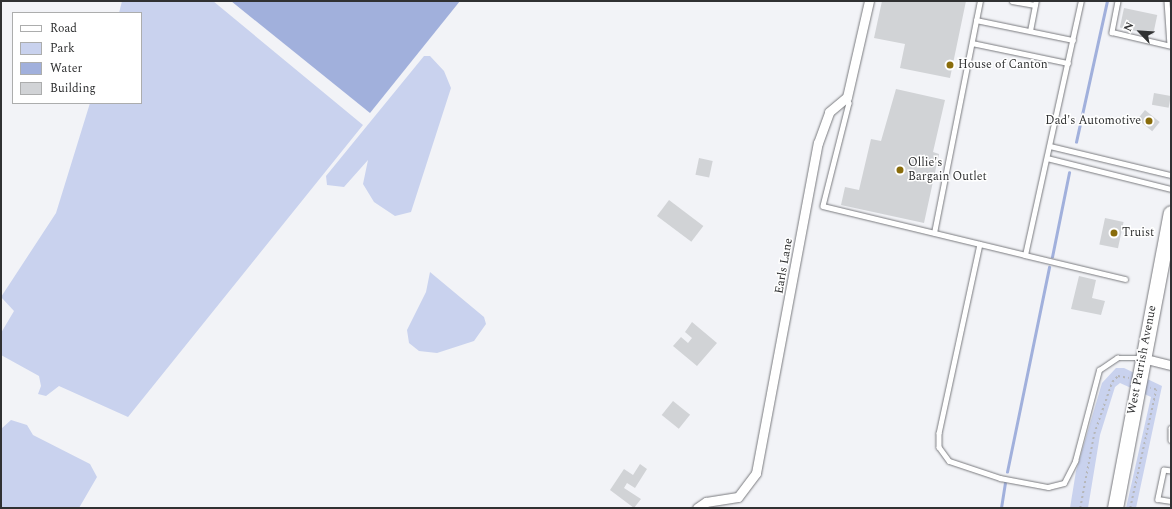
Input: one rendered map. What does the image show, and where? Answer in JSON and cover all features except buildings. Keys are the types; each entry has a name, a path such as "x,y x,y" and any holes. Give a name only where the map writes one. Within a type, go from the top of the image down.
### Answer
{"main road":[{"name":"West Parrish Avenue","path":"1115,508 1142,358 1171,213"}],"street":[{"path":"847,97 869,1"},
{"name":"Earls Lane","path":"697,508 706,502 738,497 756,472 818,143 829,112 847,97"},
{"path":"1142,358 1171,365"}],"lane":[{"path":"934,233 980,1"},
{"path":"1012,1 1035,3 1030,31"},
{"path":"1025,255 1081,1"},
{"path":"1118,1 1112,32 1171,46 1167,1"},
{"path":"976,20 1073,40"},
{"path":"972,43 1068,64"},
{"path":"847,97 849,103 823,206 1125,279"},
{"path":"1050,146 1171,175"},
{"path":"1047,158 1171,189"},
{"path":"980,244 939,433 940,447 948,461 1000,478 1048,487 1064,483 1074,465 1099,370 1117,358 1142,358"},
{"path":"1171,428 1171,440"},
{"path":"1171,471 1164,470 1158,499 1171,501"}],"green space":[{"path":"122,1 213,1 363,125 128,417 59,386 46,396 38,394 41,386 39,376 1,355 1,333 14,311 1,297 56,213 90,104 142,104 142,12 119,12"},
{"path":"424,56 430,56 444,71 451,88 411,212 395,216 374,202 363,184 368,160 344,187 327,185 326,176"},
{"path":"430,272 484,317 486,324 474,341 437,353 419,351 409,343 407,330 426,292"},
{"path":"1116,368 1124,368 1162,386 1136,508 1126,508 1151,397 1120,383 1115,387 1100,435 1088,508 1070,508 1076,471 1102,383"},
{"path":"11,420 27,425 33,435 90,464 97,477 79,508 1,508 1,429"}],"water":[{"path":"231,1 460,1 370,113"}],"waterway":[{"path":"1076,142 1107,1"},
{"path":"1052,257 1069,173"},
{"path":"1007,472 1049,267"},
{"path":"1001,508 1005,483"}],"place":[{"name":"House of Canton","path":"950,65"},
{"name":"Dad's Automotive","path":"1149,121"},
{"name":"Ollie's Bargain Outlet","path":"900,170"},
{"name":"Truist","path":"1114,233"}]}
